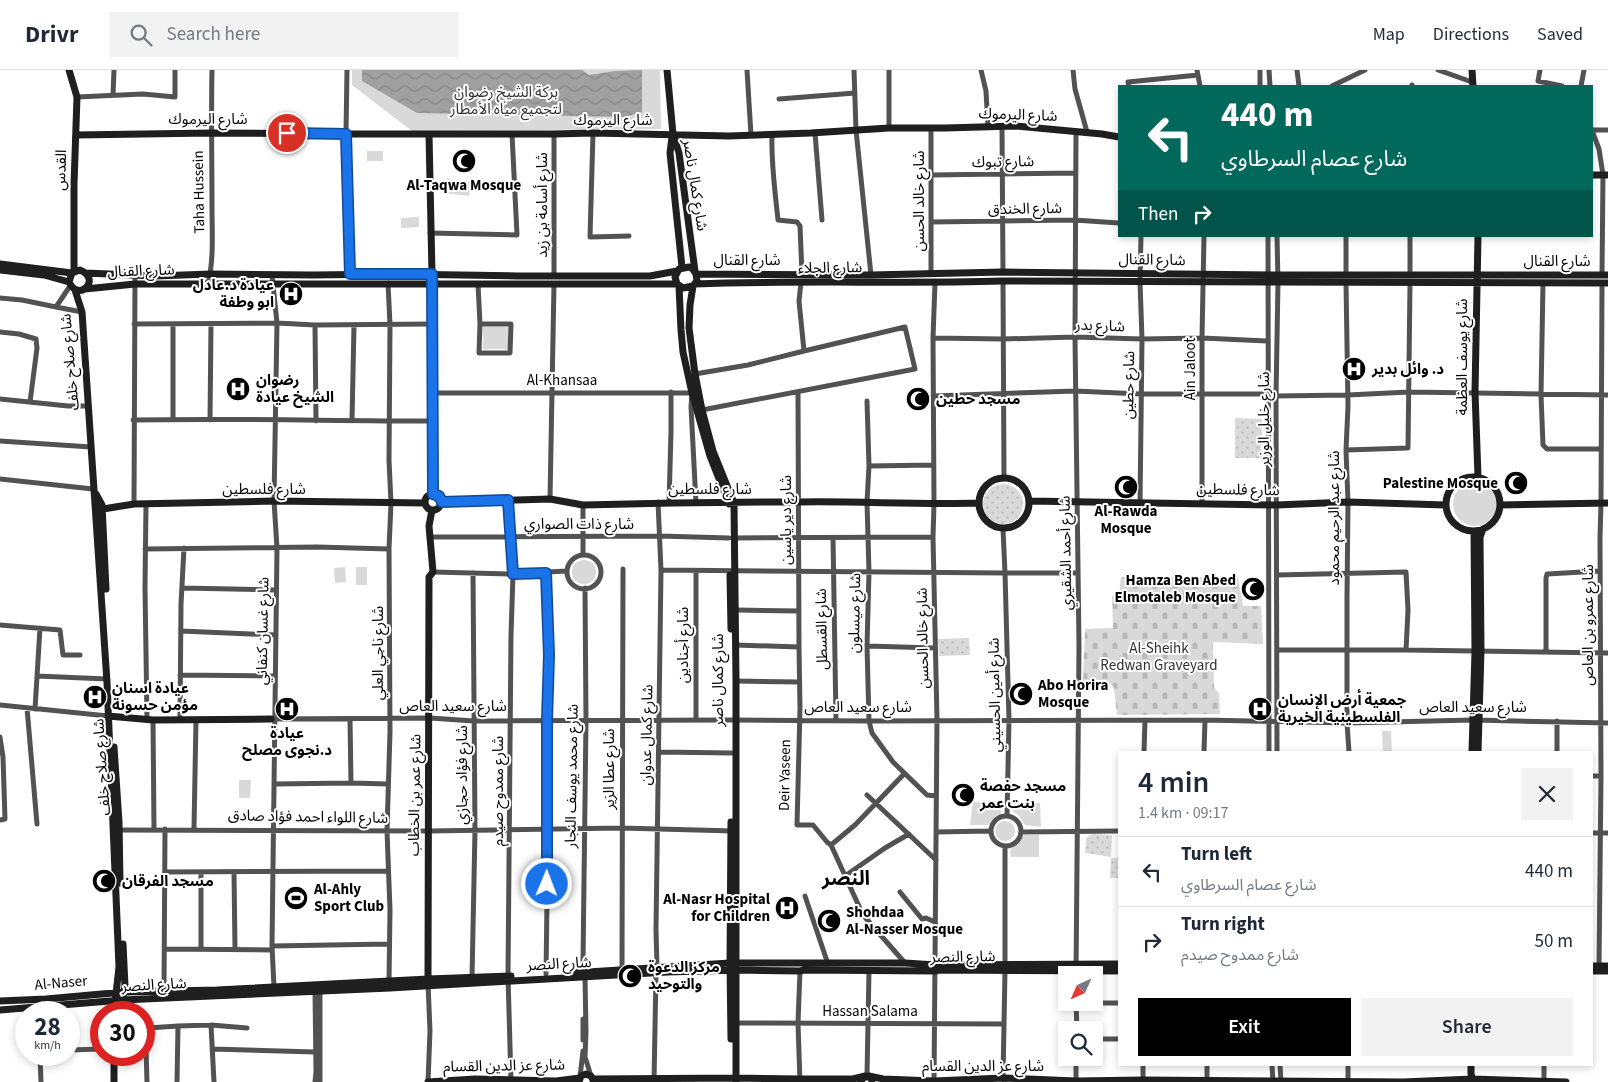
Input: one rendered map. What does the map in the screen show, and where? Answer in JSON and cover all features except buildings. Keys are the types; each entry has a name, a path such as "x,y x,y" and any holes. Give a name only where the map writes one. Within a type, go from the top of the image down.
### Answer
{"main road":[{"name":"القدس","path":"70,70 77,97 73,272"},
{"name":"شارع كمال ناصر","path":"667,70 673,134 679,153 695,272"},
{"path":"1472,70 1472,84"},
{"name":"شارع اليرموك","path":"76,135 211,132 751,135 889,128 1015,126 1087,132 1118,137"},
{"path":"429,134 433,494"},
{"name":"شارع كمال ناصر","path":"673,134 670,153 679,269"},
{"name":"شارع يوسف العظمة","path":"1478,237 1475,392 1478,477"},
{"path":"0,264 73,272 80,270 86,273 89,283 82,290 44,275 0,270"},
{"path":"689,267 695,272 697,277 694,285 686,289 678,285 675,277 679,269 689,267"},
{"name":"شارع القنال","path":"86,273 135,280 208,284 478,284 650,276 679,269"},
{"path":"71,286 73,272"},
{"name":"شارع القنال","path":"695,272 871,275 1003,272 1075,273 1203,282 1346,274 1410,274 1543,283 1605,283"},
{"name":"شارع القنال","path":"85,289 135,280 211,274 432,274 678,285"},
{"name":"شارع القنال","path":"934,283 1003,281 1074,282 1204,274 1269,278"},
{"name":"شارع القنال","path":"1278,278 1346,283 1410,283 1477,278 1605,275"},
{"name":"شارع الجلاء","path":"694,285 901,281 934,283"},
{"name":"شارع كمال ناصر","path":"678,285 683,352 692,393 710,456 731,503"},
{"name":"شارع كمال ناصر","path":"694,285 690,305 690,328 702,410 713,451 731,503 734,831 733,1080"},
{"name":"شارع صلاح خلف","path":"71,286 82,312 90,447 119,830 124,992 118,1000"},
{"path":"1478,477 1494,487 1499,496 1500,505 1496,518 1491,525 1474,531 1465,530 1456,526 1450,518 1446,505 1448,494 1455,483 1466,478 1478,477"},
{"path":"1004,478 1014,480 1022,485 1028,493 1030,501 1028,511 1022,521 1015,526 1003,529 994,527 986,521 981,514 979,503 981,492 986,485 993,480 1004,478"},
{"name":"شارع صلاح خلف","path":"94,490 102,505 119,967 115,992 118,1000"},
{"path":"433,494 439,496 442,502 439,508 432,510 425,503 427,497 433,494"},
{"name":"شارع فلسطين","path":"442,502 550,500 583,504 658,502 979,503"},
{"name":"شارع فلسطين","path":"102,510 134,504 274,501 425,503"},
{"name":"شارع فلسطين","path":"1030,501 1140,504 1348,502 1446,505"},
{"path":"1500,505 1605,503"},
{"name":"شارع عمر بن الخطاب","path":"428,982 430,831 429,577 433,572 429,526 432,510"},
{"path":"1478,751 1476,720 1480,538 1483,529"},
{"path":"1474,531 1478,651"},
{"name":"شارع كمال ناصر","path":"732,571 736,610 736,682 732,753 734,831"},
{"name":"شارع سعيد العاص","path":"110,717 150,720 273,720"},
{"path":"1472,751 1476,720"},
{"name":"شارع النصر","path":"124,992 428,982 656,970 828,964 905,963 936,968"},
{"name":"شارع النصر","path":"1102,966 1118,964"},
{"path":"1595,966 1608,966"},
{"name":"شارع كمال ناصر","path":"733,967 736,1023 733,1080"},
{"name":"شارع النصر","path":"733,967 800,971 1005,967 1058,968"},
{"name":"شارع النصر","path":"0,1010 118,1000 317,990 472,978 583,974 622,969 656,970"},
{"name":"شارع النصر","path":"1103,970 1118,971"},
{"path":"1593,971 1608,971"},
{"name":"Al-Naser","path":"0,1001 124,992"},
{"path":"114,1066 114,1082"},
{"path":"1471,1066 1471,1074 1477,1080"},
{"path":"1476,1066 1477,1080"},
{"name":"شارع عز الدين القسام","path":"428,1082 475,1079 511,1081 579,1080 584,1075 592,1079 654,1081 800,1081 867,1078 934,1081 1403,1082 1477,1080 1566,1082"}],"street":[{"path":"113,95 114,70"},
{"path":"77,97 143,94 175,96 175,70"},
{"name":"Taha Hussein","path":"208,284 211,274 213,176 211,132 212,70"},
{"path":"347,70 346,134 350,274"},
{"path":"747,70 751,135"},
{"path":"854,70 856,130 871,275"},
{"path":"889,70 889,128"},
{"path":"982,70 986,91 988,127"},
{"path":"1073,70 1075,89 1087,132"},
{"path":"1260,70 1260,85"},
{"path":"1269,70 1270,85"},
{"path":"1297,70 1300,85"},
{"path":"1334,85 1366,70"},
{"path":"1438,70 1472,84"},
{"path":"1540,70 1538,81 1555,85"},
{"path":"1581,85 1584,70"},
{"path":"1129,85 1128,82 1198,72 1200,85"},
{"path":"1346,80 1346,85"},
{"path":"779,99 855,93"},
{"path":"1002,126 1003,272"},
{"name":"شارع خالد الحسن","path":"931,128 931,273"},
{"path":"1593,129 1608,130"},
{"path":"815,132 822,220"},
{"name":"شارع أحمد الشقيري","path":"1076,132 1074,282 1078,502 1076,966"},
{"path":"1593,132 1605,175 1605,275"},
{"path":"593,133 590,237 629,236"},
{"path":"430,233 517,235 512,134"},
{"name":"شارع أسامة بن زيد","path":"550,500 554,280 554,134"},
{"path":"772,134 778,220 797,222 800,226 802,274"},
{"name":"شارع تبوك","path":"932,175 1074,173"},
{"name":"شارع الخندق","path":"932,222 1074,220 1118,224"},
{"name":"شارع حطين","path":"1140,504 1141,237"},
{"name":"Ain Jaloot","path":"1202,503 1204,237"},
{"name":"شارع خليل الوزير","path":"1268,237 1267,504 1269,751"},
{"name":"شارع خليل الوزير","path":"1277,237 1277,751"},
{"path":"1346,237 1346,274"},
{"path":"1410,237 1410,274"},
{"name":"شارع غسان كنفاني","path":"272,275 277,323 274,501 276,590 273,720 274,872 272,948 274,987"},
{"path":"134,504 135,280"},
{"path":"1003,281 1004,478"},
{"path":"801,282 799,301 804,351"},
{"name":"شارع ناجي العلي","path":"388,283 391,503 390,719 387,831 390,910 389,982"},
{"name":"شارع خالد الحسن","path":"934,283 933,537 937,720 934,1081"},
{"name":"شارع عبد الرحيم محمود","path":"1346,283 1348,395 1346,450 1348,502 1347,723 1349,751"},
{"path":"1346,450 1408,448 1410,283"},
{"path":"1543,283 1541,395 1543,445 1547,449 1601,449"},
{"name":"شارع عمرو بن العاص","path":"1595,966 1600,903 1602,776 1600,571 1605,503 1601,449 1605,283"},
{"path":"478,284 479,353 510,353 511,324 480,324"},
{"path":"56,307 71,286"},
{"path":"0,298 22,300 82,312"},
{"path":"134,324 431,324"},
{"path":"173,324 173,419"},
{"path":"210,420 211,324"},
{"path":"315,325 316,420"},
{"path":"352,421 354,325"},
{"path":"696,374 748,365 905,327 915,369 702,410"},
{"path":"0,332 19,334 36,339 37,348 30,402"},
{"name":"شارع بدر","path":"933,338 1202,338 1267,341"},
{"path":"933,396 1075,391 1141,394 1267,394"},
{"path":"669,503 671,392"},
{"name":"شارع دير ياسين","path":"798,392 798,720"},
{"path":"1276,396 1409,392 1608,395"},
{"name":"Al-Khansaa","path":"431,393 692,393"},
{"path":"692,393 691,407 696,503"},
{"path":"0,399 68,406 88,406"},
{"name":"شارع ميسلون","path":"868,401 869,466 867,502 869,572 867,646 869,721 872,732 904,774 928,795 936,796"},
{"path":"133,420 275,418 352,421 432,421"},
{"path":"0,441 90,447"},
{"path":"869,466 934,465"},
{"path":"0,479 94,490"},
{"name":"شارع ممدوح صيدم","path":"508,500 513,574 509,978 511,1081"},
{"name":"شارع كمال عدوان","path":"654,1081 659,752 660,536 658,502"},
{"path":"146,504 154,829"},
{"path":"583,504 583,555"},
{"name":"شارع أمين الحسيني","path":"1003,529 1008,720 1007,816"},
{"name":"شارع ذات الصواري","path":"430,537 933,537"},
{"name":"شارع القسطل","path":"833,538 836,720"},
{"path":"180,720 184,548"},
{"path":"146,549 390,548"},
{"path":"583,555 590,556 598,563 600,570 599,579 596,584 585,588 578,588 572,584 566,571 571,560 583,555"},
{"name":"شارع عطا الزير","path":"622,969 623,570"},
{"path":"660,570 1078,573"},
{"name":"شارع أجنادين","path":"696,570 696,720"},
{"path":"433,572 513,574 566,571"},
{"path":"1546,652 1547,574 1600,571"},
{"path":"1277,575 1406,572 1408,610 1406,650"},
{"name":"شارع فؤاد حجازي","path":"472,978 475,830 473,573"},
{"path":"546,573 549,655 546,974"},
{"path":"182,588 276,590"},
{"name":"شارع محمد يوسف النجار","path":"579,1080 583,1050 586,721 585,588"},
{"path":"736,610 799,611"},
{"path":"0,625 60,630 63,654 80,655"},
{"path":"35,709 40,628"},
{"path":"181,631 275,635"},
{"path":"736,645 799,647"},
{"path":"867,646 935,648"},
{"path":"1277,650 1608,653"},
{"path":"180,675 274,676"},
{"path":"37,676 107,679"},
{"path":"736,682 799,682"},
{"path":"0,706 110,717"},
{"path":"27,708 37,824"},
{"name":"شارع سعيد العاص","path":"273,720 430,718 474,721 1205,720 1347,723 1476,720 1608,723"},
{"path":"350,719 351,783"},
{"path":"194,829 196,720"},
{"name":"Deir Yaseen","path":"798,720 797,825 813,826 831,845 863,915 905,963"},
{"path":"1144,751 1145,720"},
{"path":"1204,751 1205,720"},
{"path":"1557,722 1557,751"},
{"path":"0,737 5,819 0,820"},
{"path":"659,752 732,753"},
{"path":"831,845 855,825 904,774"},
{"path":"1593,776 1602,776"},
{"path":"274,784 388,784"},
{"path":"867,795 936,860"},
{"path":"1007,816 1019,822 1022,832 1018,841 1005,847 996,843 990,831 997,818 1007,816"},
{"name":"شارع اللواء احمد فؤاد صادق","path":"119,830 430,831 621,828 734,831"},
{"path":"164,991 165,829"},
{"path":"936,832 990,831"},
{"path":"1022,832 1118,831"},
{"path":"1593,833 1608,833"},
{"path":"845,876 909,834"},
{"path":"1004,1080 1005,847"},
{"path":"165,872 388,871"},
{"path":"201,872 201,949"},
{"path":"234,872 235,949"},
{"path":"900,892 922,919 926,918 935,922"},
{"path":"804,896 828,964"},
{"path":"1593,903 1600,903"},
{"path":"164,949 235,949 389,944"},
{"path":"867,1078 869,970"},
{"path":"800,971 798,1024 800,1081"},
{"name":"شارع محمد يوسف النجار","path":"583,974 586,1057 592,1079"},
{"name":"شارع عمر بن الخطاب","path":"428,982 430,1031 428,1082"},
{"path":"315,1082 317,990"},
{"path":"317,990 320,1082"},
{"path":"1103,1003 1118,1003"},
{"name":"Hassan Salama","path":"736,1023 1004,1024"},
{"path":"211,1025 214,1082"},
{"path":"147,1082 146,1047 148,1028 211,1025 248,1028"},
{"path":"177,1082 178,1026"},
{"path":"1103,1039 1118,1039"},
{"path":"212,1049 315,1052"},
{"path":"40,1066 41,1082"},
{"path":"1076,1066 1076,1081"},
{"path":"1143,1066 1143,1081"},
{"path":"1206,1066 1207,1081"},
{"path":"1272,1066 1273,1081"},
{"path":"1280,1066 1281,1082"},
{"path":"1348,1066 1348,1082"},
{"path":"1544,1066 1544,1082"}],"green space":[{"name":"بركة الشيخ رضوان لتجميع مياه الأمطار","path":"352,70 660,70 661,129 412,131 352,85"},
{"path":"367,151 383,151 383,161 367,161"},
{"path":"447,179 471,182 469,196 445,193"},
{"path":"419,217 419,227 401,228 401,218"},
{"path":"483,327 508,327 508,349 483,349"},
{"path":"1235,418 1262,419 1261,458 1235,458"},
{"path":"1479,482 1491,488 1496,495 1496,513 1491,520 1484,525 1471,526 1463,523 1456,516 1453,500 1456,492 1463,485"},
{"path":"1007,484 1014,487 1020,493 1023,504 1022,512 1014,521 1007,524 999,524 992,521 984,512 983,500 986,493 995,485"},
{"path":"584,560 592,564 596,572 592,580 584,584 576,580 572,572 576,564"},
{"path":"345,567 346,582 335,583 334,568"},
{"path":"356,567 367,567 367,585 356,585"},
{"name":"Al-Sheihk Redwan Graveyard","path":"1121,577 1238,577 1243,606 1261,606 1263,644 1213,642 1214,688 1219,693 1220,714 1117,715 1112,685 1100,681 1083,681 1085,629 1113,628 1112,596 1119,594"},
{"path":"969,638 970,655 939,656 938,639"},
{"path":"1382,731 1391,731 1392,751 1383,751"},
{"path":"239,780 251,780 250,798 239,798"},
{"path":"973,802 1000,804 1001,814 989,825 970,825"},
{"path":"1012,803 1040,803 1041,827 1025,825 1013,811"},
{"path":"1005,821 1012,824 1015,831 1012,838 1005,841 998,838 995,831 998,824"},
{"path":"1092,834 1112,835 1111,857 1085,853 1086,839"},
{"path":"1024,835 1039,835 1039,857 1011,857 1010,850"},
{"path":"1111,858 1118,858 1118,878 1110,878"}],"water":[{"name":"بركة الشيخ رضوان لتجميع مياه الأمطار","path":"362,70 582,70 589,75 615,71 642,70 642,112 625,117 417,113 362,81"}],"place":[{"name":"Al-Taqwa Mosque","path":"464,161"},
{"name":"عيادة د.عادل ابو وطفة","path":"291,294"},
{"name":"د. وائل بدير","path":"1354,369"},
{"name":"رضوان الشيخ عيادة","path":"238,389"},
{"name":"مسجد حطين","path":"918,399"},
{"name":"Palestine Mosque","path":"1516,483"},
{"name":"Al-Rawda Mosque","path":"1126,487"},
{"name":"Hamza Ben Abed Elmotaleb Mosque","path":"1253,589"},
{"name":"Abo Horira Mosque","path":"1021,694"},
{"name":"عيادة اسنان مؤمن حسونة","path":"95,697"},
{"name":"عيادة د.نجوى مصلح","path":"287,709"},
{"name":"جمعية أرض الإنسان الفلسطينية الخيرية","path":"1260,709"},
{"name":"مسجد حفصة بنت عمر","path":"963,795"},
{"name":"مسجد الفرقان","path":"104,881"},
{"name":"Al-Ahly Sport Club","path":"296,898"},
{"name":"Al-Nasr Hospital for Children","path":"787,908"},
{"name":"Shohdaa Al-Nasser Mosque","path":"829,921"},
{"name":"مركز الدعوة والتوحيد","path":"630,976"}],"district":[{"name":"النصر","path":"846,879"}],"route":[{"path":"287,133 346,134 350,274 432,274 433,494 437,494 442,502 508,500 513,574 546,573 549,655 547,884"}]}
